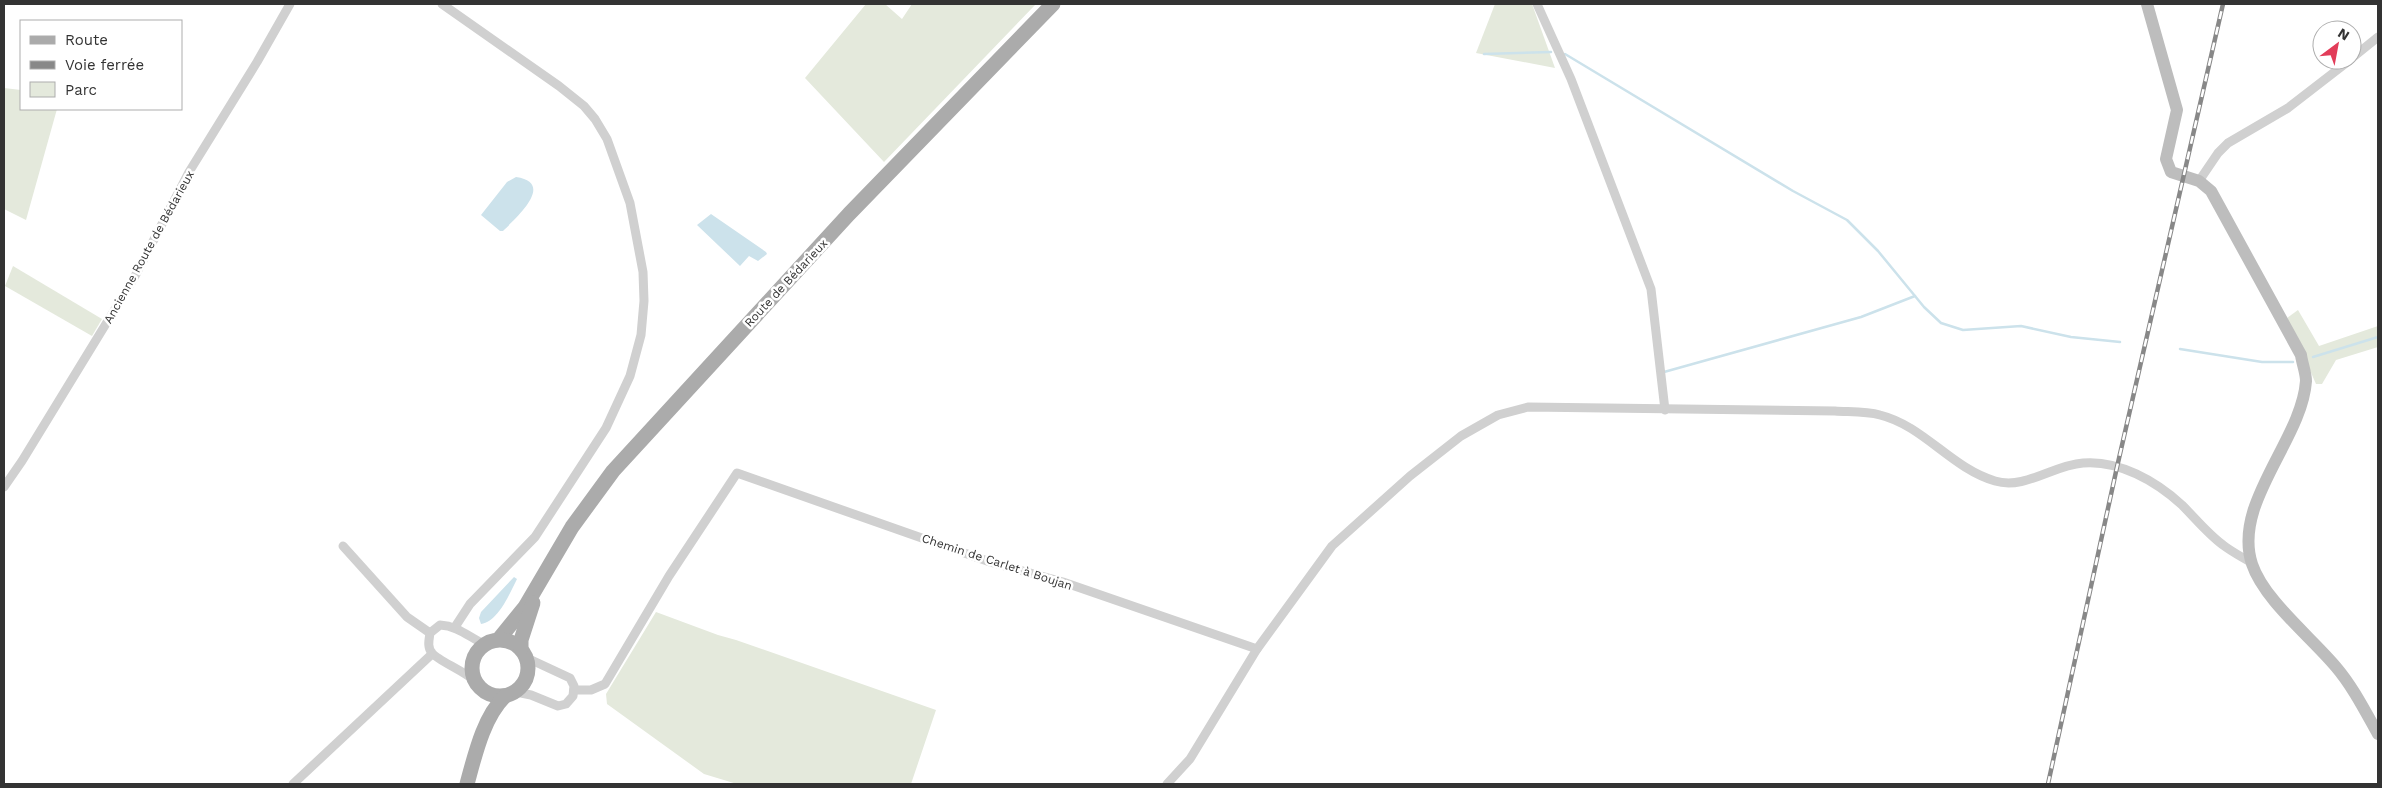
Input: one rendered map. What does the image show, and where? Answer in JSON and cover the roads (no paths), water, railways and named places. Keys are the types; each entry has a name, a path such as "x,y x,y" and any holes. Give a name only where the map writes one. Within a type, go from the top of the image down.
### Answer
{"main road":[{"name":"Route de Bédarieux","path":"499,639 524,607 572,527 613,471 849,214 1053,4"},
{"name":"Route de Bédarieux","path":"524,653 521,640 541,580"},
{"path":"467,784 476,752 485,704 472,665 478,650 484,644 499,639 515,643 524,653 528,673 526,680 510,694 490,718 476,752"},
{"path":"479,686 497,696 510,694"}],"street":[{"name":"Ancienne Route de Bédarieux","path":"4,488 129,287 189,172 257,62 290,4"},
{"path":"442,4 559,86 584,106 596,119 607,139 630,203 643,272 644,301 641,335 630,376 606,428 535,537 478,595 455,627"},
{"path":"1537,4 1571,79 1650,289 1665,410"},
{"path":"2147,4 2177,110 2166,158 2171,172 2199,181 2211,191 2300,355 2306,379 2302,404 2256,502 2249,543 2252,563 2264,589 2336,667 2353,689 2378,734"},
{"path":"2362,50 2378,37"},
{"path":"2199,181 2218,153 2228,143 2288,108 2337,70"},
{"path":"1167,784 1190,759 1257,649 1332,546 1410,476 1461,436 1498,415 1528,407 1835,411 1880,415 1917,432 1960,465 1979,476 1997,482 2023,481 2080,463 2092,462 2117,467 2146,478 2179,503 2222,544 2252,563"},
{"name":"Chemin de Carlet à Boujan","path":"574,690 591,690 604,684 669,576 738,473 990,562 1063,582 1257,649"},
{"path":"343,546 407,617 430,633"},
{"path":"430,633 440,626 455,627 484,644"},
{"path":"430,633 429,646 432,654 462,670 479,686"},
{"path":"510,694 531,695 558,706 570,701 574,690 572,682 565,674 524,653"},
{"path":"293,784 432,654"}],"water":[{"path":"516,177 527,181 533,186 533,193 523,210 503,231 500,231 481,215 507,182"},
{"path":"711,214 767,254 758,261 749,256 740,266 697,225"},
{"path":"514,577 517,579 503,606 493,618 481,624 479,618 481,612"}],"waterway":[{"path":"1484,54 1551,52"},
{"path":"1565,54 1793,191 1847,220 1878,251 1924,307 1941,323 1963,330 2021,326 2071,337 2120,342"},
{"path":"1664,372 1861,317 1915,296"},
{"path":"2313,357 2378,337"},
{"path":"2180,349 2262,362 2293,362"}],"railway":[{"path":"2048,784 2117,467 2223,4"}]}
